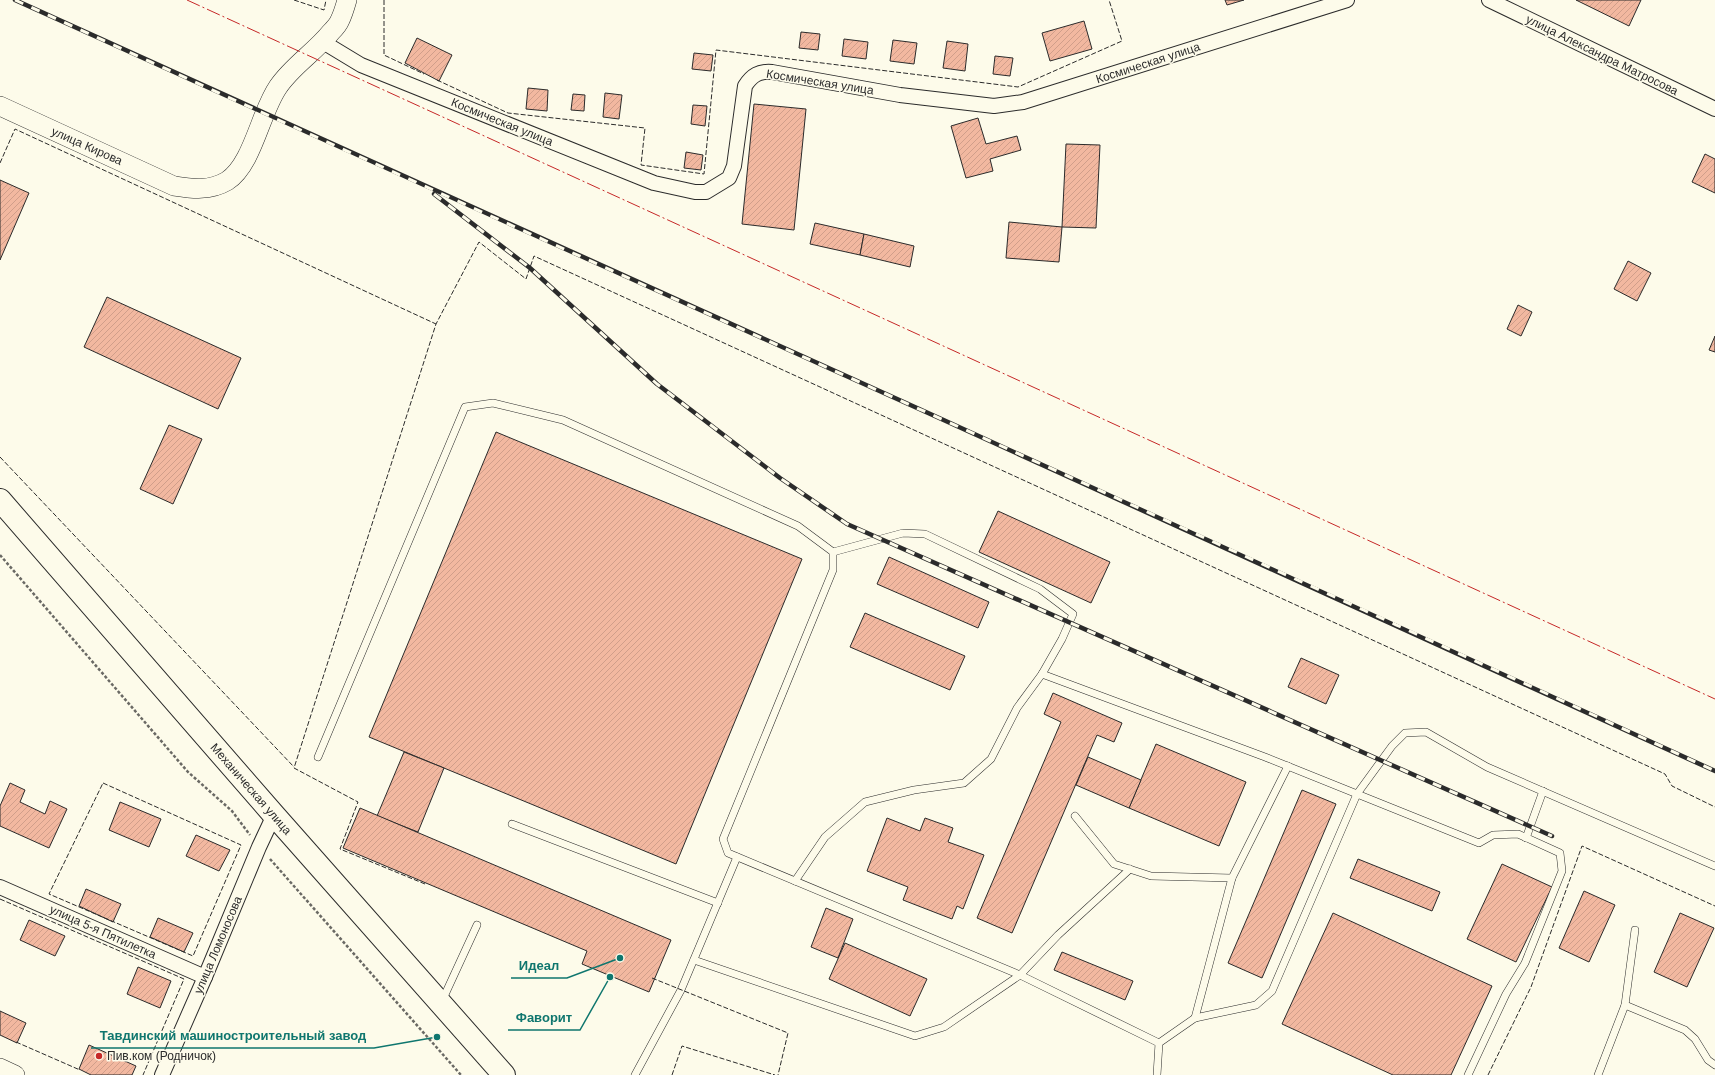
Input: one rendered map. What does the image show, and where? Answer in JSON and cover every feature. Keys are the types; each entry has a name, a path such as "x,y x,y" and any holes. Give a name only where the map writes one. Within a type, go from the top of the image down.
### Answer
{"main road":[{"name":"Механическая улица","path":"0,500 274,815 504,1075"}],"street":[{"name":"улица Кирова","path":"0,106 174,186 196,189 212,188 228,180 238,171 245,160 277,88 288,75 323,42 340,21 347,0"},
{"name":"Космическая улица","path":"323,42 361,65 654,183 695,192 706,192 729,178 734,166 745,86 750,78 757,73 772,72 900,95 994,106 1023,102 1347,0"},
{"name":"улица Александра Матросова","path":"1489,0 1715,109"},
{"name":"улица Ломоносова","path":"162,1075 274,815"},
{"name":"улица 5-я Пятилетка","path":"0,887 205,977"},
{"path":"0,1068 15,1075"}],"lane":[{"path":"318,757 465,407 493,403 563,420 798,526 833,552"},
{"path":"795,881 825,837 865,802 914,790 964,783 991,759 1017,708 1042,674 1062,639 1073,614 1040,590 925,534 903,533 833,552"},
{"path":"833,552 833,570 723,839 728,853 1020,975 1159,1043"},
{"path":"1042,674 1288,766 1478,843 1493,835 1518,834 1560,853 1562,871 1525,963 1506,994 1468,1075"},
{"path":"1159,1043 1195,1018 1256,1005 1272,991 1357,794 1392,746 1405,733 1426,732 1486,767 1715,866"},
{"path":"1195,1018 1232,878 1288,766"},
{"path":"1526,838 1543,791"},
{"path":"1075,816 1114,864 1151,876 1232,878"},
{"path":"512,824 718,903"},
{"path":"635,1075 681,990 737,857"},
{"path":"694,960 915,1036 944,1027 1020,975 1058,935 1130,869"},
{"path":"441,1003 478,925"},
{"path":"1598,1075 1625,1005 1635,930"},
{"path":"1625,1005 1685,1030 1695,1039 1708,1060 1715,1065"},
{"path":"1157,1075 1159,1043"}],"path":[{"path":"0,555 188,772 232,811 259,847 461,1075"}],"building":[{"path":"1225,0 1244,0 1227,5"},
{"path":"1576,0 1641,0 1629,26"},
{"path":"1084,21 1092,49 1050,61 1042,33"},
{"path":"801,32 820,34 818,50 799,48"},
{"path":"417,38 452,55 439,81 405,63"},
{"path":"844,39 868,42 866,59 842,56"},
{"path":"893,40 917,43 914,64 890,61"},
{"path":"947,41 968,44 965,71 943,68"},
{"path":"694,53 713,55 711,71 692,69"},
{"path":"995,56 1013,58 1010,76 993,74"},
{"path":"528,88 548,90 547,111 526,109"},
{"path":"605,93 622,95 619,119 603,117"},
{"path":"573,94 585,95 584,111 571,110"},
{"path":"754,104 806,109 794,230 742,224"},
{"path":"693,105 707,106 705,126 691,124"},
{"path":"978,118 986,144 1017,136 1021,150 990,159 993,171 966,178 951,126"},
{"path":"1066,144 1100,145 1096,228 1062,227"},
{"path":"686,152 703,155 701,170 684,168"},
{"path":"1705,154 1715,159 1715,193 1692,182"},
{"path":"0,180 29,193 0,260"},
{"path":"1009,222 1062,227 1059,262 1006,258"},
{"path":"815,223 864,234 860,255 810,244"},
{"path":"864,234 914,246 910,267 860,255"},
{"path":"1628,261 1651,273 1637,301 1614,289"},
{"path":"107,297 241,358 218,409 84,347"},
{"path":"1518,305 1532,312 1521,336 1507,329"},
{"path":"1715,336 1715,352 1709,350"},
{"path":"169,425 202,439 173,504 140,489"},
{"path":"496,432 802,559 676,864 369,737"},
{"path":"998,511 1110,562 1091,603 979,552"},
{"path":"889,557 989,602 978,628 877,584"},
{"path":"865,613 965,656 950,690 850,647"},
{"path":"1301,658 1339,675 1326,704 1288,687"},
{"path":"1053,693 1122,723 1114,742 1097,735 1012,933 977,918 1061,722 1044,714"},
{"path":"1156,744 1246,782 1219,846 1129,808"},
{"path":"404,752 444,768 418,832 377,816"},
{"path":"1088,757 1141,780 1129,808 1076,785"},
{"path":"10,783 25,790 20,802 45,814 50,801 67,809 49,848 0,826 0,806"},
{"path":"1302,790 1336,804 1262,978 1228,963"},
{"path":"120,802 161,819 149,847 109,830"},
{"path":"360,808 671,940 649,992 582,964 587,951 343,848"},
{"path":"887,818 920,831 925,818 953,828 948,842 984,855 963,909 957,906 952,919 903,900 908,887 867,871"},
{"path":"196,835 230,850 219,871 186,856"},
{"path":"1358,859 1440,892 1432,911 1350,878"},
{"path":"1502,864 1552,887 1516,962 1467,939"},
{"path":"86,889 121,904 113,922 79,906"},
{"path":"1584,891 1615,905 1589,962 1559,948"},
{"path":"826,908 853,919 838,958 811,947"},
{"path":"1333,913 1492,986 1451,1075 1393,1075 1282,1024"},
{"path":"1680,913 1714,928 1687,987 1654,972"},
{"path":"158,918 193,933 184,952 150,937"},
{"path":"29,920 65,936 55,956 20,940"},
{"path":"845,943 927,979 910,1016 829,979"},
{"path":"1062,952 1133,981 1125,1000 1054,970"},
{"path":"138,967 171,981 160,1008 127,994"},
{"path":"0,1011 26,1023 17,1043 0,1035"},
{"name":"Пив.ком (Родничок)","path":"89,1045 136,1066 132,1075 91,1075 79,1069"}],"railway":[{"path":"15,0 1291,577 1715,771"},
{"path":"434,194 530,268 657,384 780,478 847,524 1552,836"}],"fence":[{"path":"294,0 324,10 326,0"},
{"path":"384,0 384,55 424,74"},
{"path":"437,80 508,113 645,128 641,165 704,174 716,50 1018,87 1122,41 1109,0"},
{"path":"0,163 15,129 436,324"},
{"path":"425,884 340,849 358,802 294,768 436,324 479,242 526,279 534,256 1665,774 1672,786 1715,807"},
{"path":"0,457 294,767"},
{"path":"103,783 241,845 193,956 49,894 103,783"},
{"path":"1488,1075 1531,987 1582,846 1715,906"},
{"path":"0,899 184,979 143,1075"},
{"path":"652,978 788,1033 778,1075"},
{"path":"16,1042 80,1070"},
{"path":"672,1075 682,1046 775,1075"}],"power":[{"path":"187,0 1715,699"}],"place":[{"name":"Идеал","path":"620,958"},
{"name":"Фаворит","path":"610,977"},
{"name":"Тавдинский машиностроительный завод","path":"437,1037"},
{"name":"Пив.ком (Родничок)","path":"99,1056"}]}
